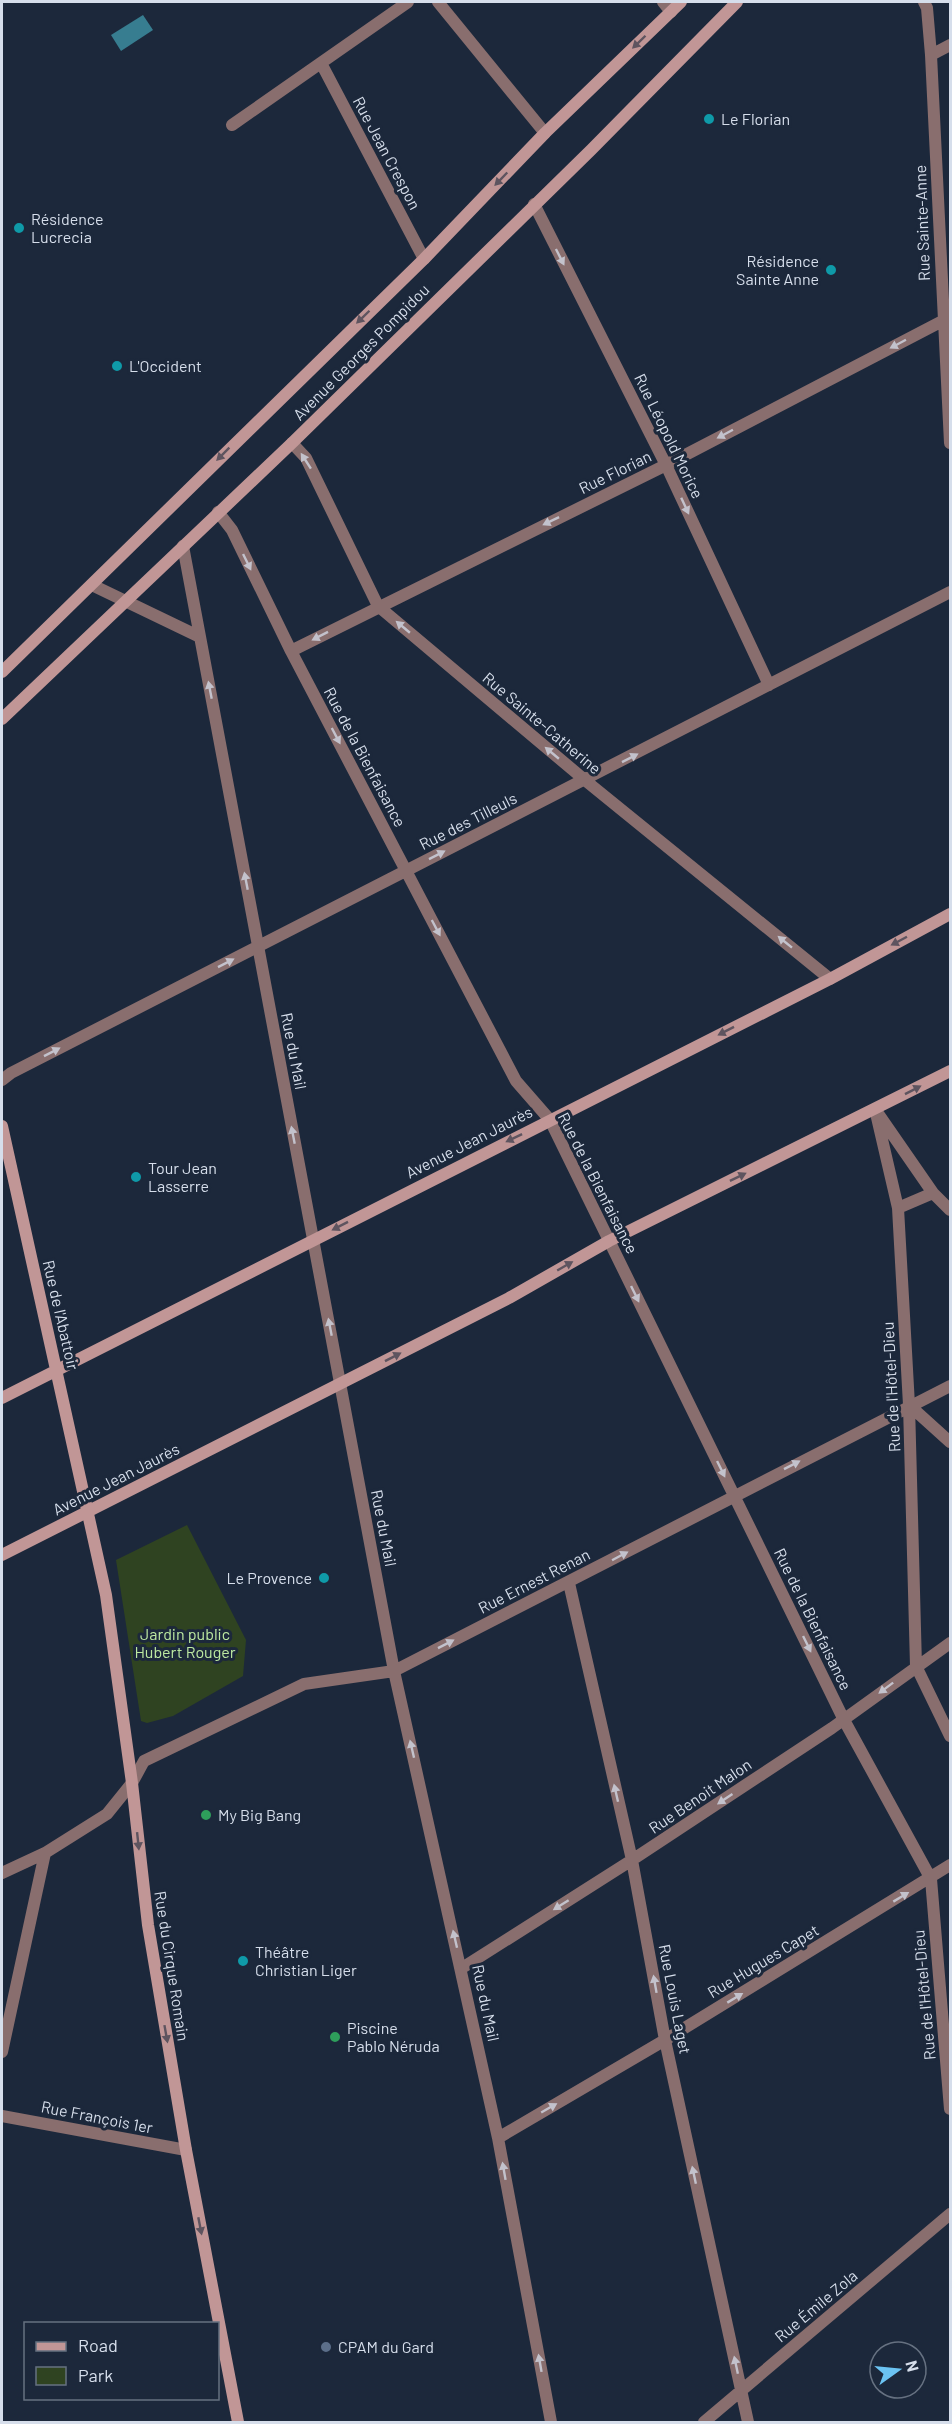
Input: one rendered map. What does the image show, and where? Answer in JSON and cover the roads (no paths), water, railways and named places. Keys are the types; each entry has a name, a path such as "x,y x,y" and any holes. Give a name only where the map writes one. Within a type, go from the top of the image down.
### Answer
{"main road":[{"name":"Avenue Georges Pompidou","path":"2,672 424,259 667,7 681,2"},
{"name":"Avenue Georges Pompidou","path":"2,719 292,443 737,2"},
{"name":"Avenue Jean Jaurès","path":"2,1398 830,979 951,914"},
{"name":"Avenue Jean Jaurès","path":"2,1555 509,1298 609,1241 951,1071"},
{"name":"Rue de l'Abattoir","path":"2,1126 87,1512"},
{"name":"Rue du Cirque Romain","path":"87,1512 106,1595 132,1783 148,1925 186,2150 219,2322"},
{"name":"Rue du Cirque Romain","path":"219,2323 238,2422"}],"street":[{"path":"232,125 408,2"},
{"path":"438,2 545,133"},
{"name":"Rue Sainte-Anne","path":"924,2 927,8 931,56 947,319 951,443"},
{"path":"931,56 951,45"},
{"name":"Rue Jean Crespon","path":"321,63 424,259"},
{"name":"Rue Léopold Morice","path":"534,204 666,465 769,686"},
{"name":"Rue Florian","path":"291,651 666,465 947,319"},
{"name":"Rue Sainte-Catherine","path":"292,443 306,458 378,606 585,781 830,979"},
{"name":"Rue de la Bienfaisance","path":"218,512 232,530 291,651 516,1081 550,1120 844,1720 931,1879"},
{"name":"Rue du Mail","path":"183,546 394,1671 462,1968 498,2138 547,2422"},
{"path":"92,585 200,637"},
{"name":"Rue des Tilleuls","path":"2,1080 21,1068 258,946 585,781 951,592"},
{"path":"875,1109 933,1192 951,1210"},
{"name":"Rue de l'Hôtel-Dieu","path":"875,1109 898,1208 909,1405 915,1666"},
{"path":"898,1208 933,1192"},
{"name":"Rue Ernest Renan","path":"2,1873 45,1853 107,1814 132,1783 144,1761 304,1684 394,1671 569,1583 909,1405 951,1386"},
{"path":"909,1405 951,1442"},
{"name":"Rue Louis Laget","path":"569,1583 632,1860 665,2040 748,2422"},
{"name":"Rue Benoit Malon","path":"462,1968 632,1860 844,1720 915,1666 951,1643"},
{"path":"915,1666 951,1736"},
{"path":"2,2052 45,1853"},
{"name":"Rue Hugues Capet","path":"498,2138 665,2040 951,1865"},
{"name":"Rue de l'Hôtel-Dieu","path":"931,1879 951,2109"},
{"name":"Rue François 1er","path":"2,2116 186,2150"},
{"name":"Rue Émile Zola","path":"704,2422 951,2214"}],"water":[{"path":"143,15 153,30 121,51 111,35"}],"place":[{"name":"Le Florian","path":"709,119"},
{"name":"Résidence Lucrecia","path":"19,228"},
{"name":"Résidence Sainte Anne","path":"831,270"},
{"name":"L'Occident","path":"117,366"},
{"name":"Tour Jean Lasserre","path":"136,1177"},
{"name":"Le Provence","path":"324,1578"},
{"name":"My Big Bang","path":"206,1815"},
{"name":"Théâtre Christian Liger","path":"243,1961"},
{"name":"Piscine Pablo Néruda","path":"335,2037"},
{"name":"CPAM du Gard","path":"326,2347"}],"park label":[{"name":"Jardin public Hubert Rouger","path":"185,1643"}]}
